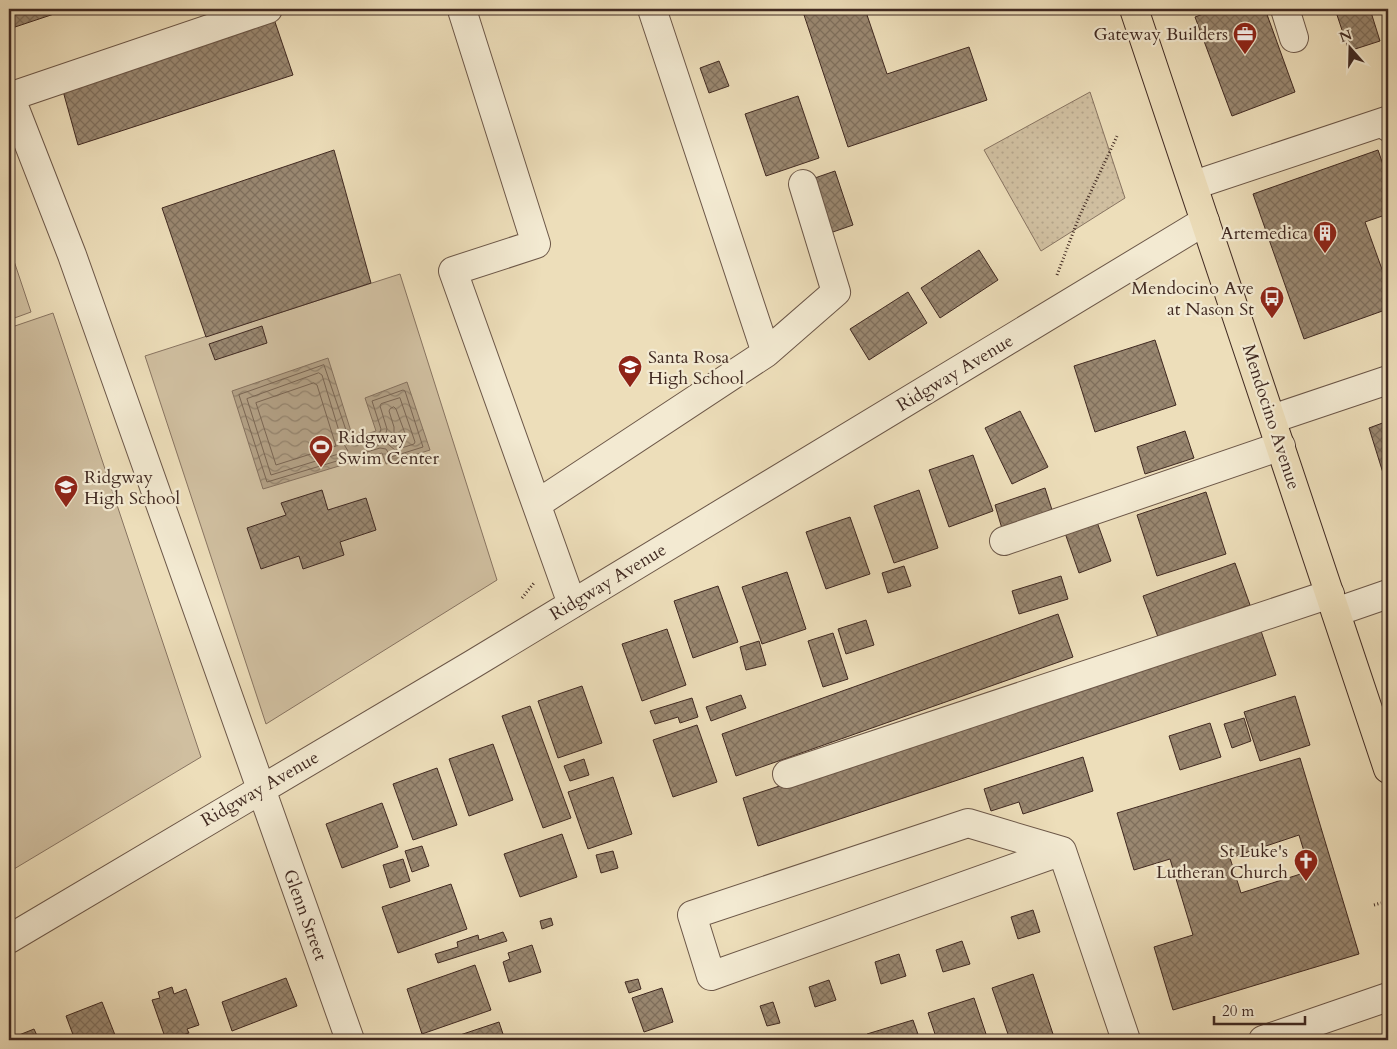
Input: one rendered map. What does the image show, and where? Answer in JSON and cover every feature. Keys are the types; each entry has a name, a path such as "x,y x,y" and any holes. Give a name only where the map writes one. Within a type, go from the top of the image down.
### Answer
{"main road":[{"name":"Mendocino Avenue","path":"1134,9 1388,769"}],"street":[{"path":"10,96 268,9"},
{"path":"465,9 462,10 536,244 453,271 572,604"},
{"path":"652,9 766,353"},
{"path":"1285,9 1294,38"},
{"name":"Glenn Street","path":"10,96 75,264 350,1040"},
{"path":"1194,184 1386,121 1388,127"},
{"path":"537,504 766,353 836,292 802,184"},
{"name":"Ridgway Avenue","path":"9,939 572,604 1205,221"},
{"path":"1272,419 1388,380"},
{"path":"1004,541 1281,446"},
{"path":"787,774 1333,603 1388,594"},
{"path":"968,823 1062,851 712,976 692,915 968,823"},
{"path":"1062,851 1126,1040"},
{"path":"1265,1040 1388,997"}],"path":[{"path":"1057,275 1079,217 1118,134"},
{"path":"1374,905 1381,903"}],"shaded area":[{"path":"1090,92 1125,198 1041,251 984,150"},
{"path":"13,258 31,312 9,320 9,259"},
{"name":"Ridgway Swim Center","path":"400,274 497,580 266,724 145,356"},
{"name":"Ridgway High School","path":"53,313 201,757 9,872 9,328"}],"water":[{"path":"328,358 353,438 376,431 365,398 407,382 430,450 386,464 382,453 263,489 232,391"}],"building":[{"path":"9,9 69,9 9,29"},
{"path":"802,9 865,9 887,74 969,47 987,100 848,147"},
{"name":"Gateway Builders","path":"1217,9 1265,9 1295,92 1232,116 1195,17"},
{"path":"1335,9 1370,9 1380,41 1349,51"},
{"path":"274,19 293,75 78,145 63,91"},
{"path":"719,61 729,86 709,93 700,68"},
{"path":"798,96 819,158 766,176 745,114"},
{"path":"334,150 371,283 206,337 162,208"},
{"name":"Artemedica","path":"1378,150 1388,179 1388,214 1365,222 1388,286 1388,309 1304,339 1253,194"},
{"path":"835,171 853,225 830,233 812,179"},
{"path":"979,250 998,280 940,318 921,288"},
{"path":"908,292 927,323 869,360 850,329"},
{"path":"262,326 267,343 215,360 209,344"},
{"path":"1155,340 1176,405 1095,432 1074,366"},
{"path":"1020,411 1048,467 1012,484 985,428"},
{"path":"1388,421 1388,489 1369,428"},
{"path":"1185,431 1194,458 1145,474 1137,447"},
{"path":"973,455 993,511 949,527 929,470"},
{"path":"1045,488 1054,516 1003,532 995,505"},
{"path":"322,490 328,510 366,498 376,530 340,542 344,555 303,569 299,556 261,569 247,528 286,515 281,503"},
{"path":"919,490 938,548 894,563 874,506"},
{"path":"1206,492 1226,554 1157,576 1137,515"},
{"path":"850,517 870,574 826,589 806,532"},
{"path":"1097,522 1111,561 1079,573 1065,533"},
{"path":"1235,563 1250,605 1158,637 1143,596"},
{"path":"904,566 911,586 888,593 882,573"},
{"path":"787,572 806,629 762,644 742,587"},
{"path":"1061,576 1068,599 1019,614 1012,591"},
{"path":"718,586 738,642 693,658 674,601"},
{"path":"1058,614 1073,657 736,776 722,734"},
{"path":"866,620 874,645 846,654 838,629"},
{"path":"1260,628 1276,675 758,846 743,798"},
{"path":"667,629 686,685 642,701 622,644"},
{"path":"833,633 848,679 823,687 808,641"},
{"path":"759,641 766,665 746,670 740,647"},
{"path":"582,686 602,743 558,758 538,701"},
{"path":"741,695 746,708 711,721 706,707"},
{"path":"1295,696 1310,745 1260,761 1244,712"},
{"path":"692,698 698,717 680,723 678,717 655,724 650,711"},
{"path":"530,706 571,818 543,828 502,716"},
{"path":"1244,718 1251,741 1232,748 1224,724"},
{"path":"1210,723 1221,757 1180,770 1169,736"},
{"path":"697,725 717,782 673,797 653,740"},
{"path":"493,744 513,800 469,816 449,759"},
{"path":"1083,757 1093,791 1023,814 1019,802 991,811 984,789"},
{"name":"St Luke's Lutheran Church","path":"1300,758 1359,954 1173,1010 1154,947 1193,935 1170,859 1134,870 1117,813","holes":["1299,835 1310,871 1241,893 1230,858"]},
{"path":"584,759 589,775 570,781 564,766"},
{"path":"437,768 457,825 413,840 393,784"},
{"path":"613,777 632,834 588,849 568,792"},
{"path":"382,803 398,847 342,868 326,824"},
{"path":"562,834 577,877 520,897 504,854"},
{"path":"422,846 429,866 412,872 405,851"},
{"path":"613,851 618,868 601,873 596,855"},
{"path":"403,859 410,881 390,888 383,865"},
{"path":"451,884 467,929 398,953 382,907"},
{"path":"1033,910 1040,932 1018,939 1011,917"},
{"path":"551,918 553,925 542,929 540,921"},
{"path":"503,932 507,941 438,963 435,954 458,947 457,942 478,935 479,940"},
{"path":"962,941 970,964 943,972 936,950"},
{"path":"532,945 541,972 509,982 503,962 510,959 508,953"},
{"path":"899,954 906,976 881,984 875,962"},
{"path":"475,965 491,1010 422,1034 407,989"},
{"path":"1033,974 1054,1037 1043,1040 1010,1040 992,988"},
{"path":"286,978 297,1006 232,1031 222,1002"},
{"path":"638,979 641,989 629,993 625,982"},
{"path":"829,980 836,1000 815,1007 809,987"},
{"path":"172,987 174,994 186,989 199,1025 187,1029 189,1033 166,1040 152,1000 160,998 158,992"},
{"path":"662,988 673,1022 644,1032 632,998"},
{"path":"974,998 988,1040 937,1040 928,1013"},
{"path":"102,1002 117,1040 75,1040 66,1016"},
{"path":"773,1002 780,1023 767,1026 760,1006"},
{"path":"913,1020 920,1040 869,1040 867,1034"},
{"path":"499,1022 505,1040 445,1040"},
{"path":"34,1029 39,1040 9,1040 9,1039"},
{"path":"849,1035 851,1040 834,1040"}],"place":[{"name":"Gateway Builders","path":"1245,55"},
{"name":"Artemedica","path":"1325,254"},
{"name":"Mendocino Ave at Nason St","path":"1272,319"},
{"name":"Santa Rosa High School","path":"630,388"},
{"name":"Ridgway Swim Center","path":"321,468"},
{"name":"Ridgway High School","path":"66,508"},
{"name":"St Luke's Lutheran Church","path":"1306,882"}]}
